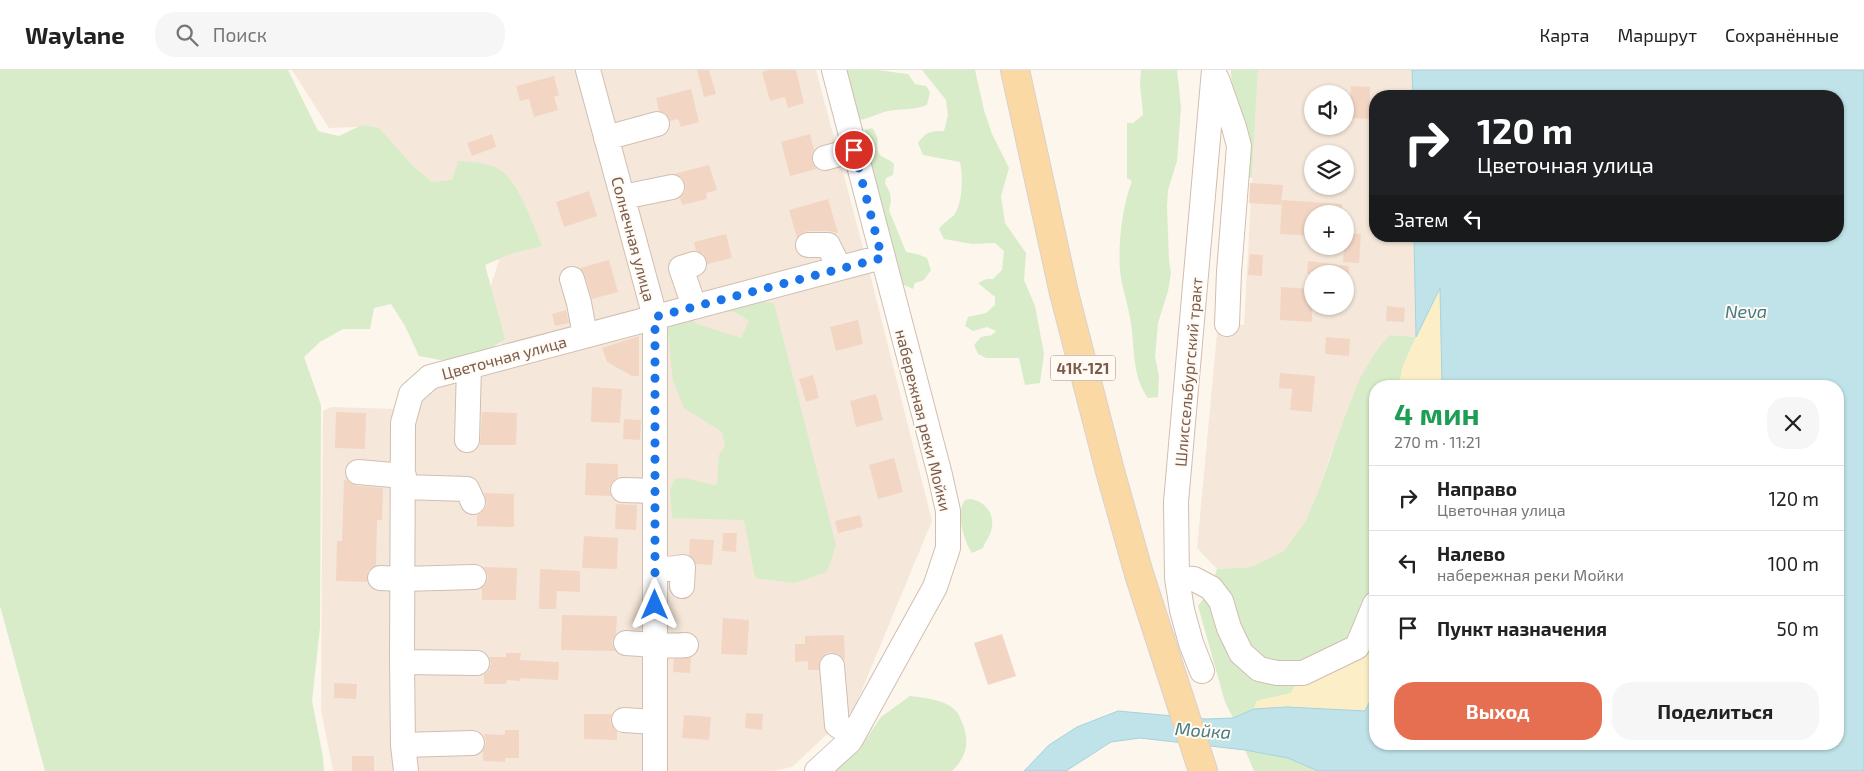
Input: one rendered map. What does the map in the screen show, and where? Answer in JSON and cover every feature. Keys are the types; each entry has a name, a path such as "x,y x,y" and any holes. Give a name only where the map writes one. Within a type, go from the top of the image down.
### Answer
{"main road":[{"name":"41К-121","path":"1015,70 1071,322 1110,471 1139,574 1203,771"}],"street":[{"name":"Солнечная улица","path":"588,70 655,317 655,771"},
{"name":"набережная реки Мойки","path":"817,771 850,741 854,735 934,587 948,548 948,512 940,475 834,70"},
{"path":"1214,70 1239,146 1228,272 1227,324"},
{"name":"Шлиссельбургский тракт","path":"1202,671 1191,643 1182,610 1177,578 1176,502 1214,70"},
{"path":"606,138 657,124"},
{"path":"825,158 854,150"},
{"path":"623,197 672,187"},
{"path":"808,245 828,245 835,259 836,269"},
{"name":"Цветочная улица","path":"406,771 402,662 392,578 404,482 403,423 411,394 430,377 882,258"},
{"path":"694,264 682,268 694,306"},
{"path":"572,279 585,335"},
{"path":"467,440 469,367"},
{"path":"358,472 404,482 467,489 473,502"},
{"path":"623,490 655,491"},
{"path":"655,566 683,567 682,586"},
{"path":"392,578 474,577"},
{"path":"1177,578 1194,579 1211,588 1221,601 1229,628 1241,653 1259,669 1277,673 1303,673 1357,647 1369,618"},
{"path":"626,643 655,644 670,647 686,646"},
{"path":"402,662 477,664"},
{"path":"832,666 837,725 854,735"},
{"path":"624,720 655,722"},
{"path":"404,745 472,743"}],"shaded area":[{"path":"292,70 816,70 932,521 854,709 792,767 773,771 333,771 321,710 323,411 332,407 397,409 504,347 483,325 490,289 499,260 489,245 359,127 329,128"},
{"path":"1258,70 1412,70 1413,90 1369,90 1369,242 1414,242 1416,337 1390,335 1331,453 1318,492 1305,522 1284,551 1251,567 1217,569 1197,548 1218,323 1244,325"}],"green space":[{"path":"0,70 288,70 318,131 339,136 362,125 379,128 413,166 432,182 452,180 458,161 490,165 507,176 525,205 542,246 510,254 485,265 505,339 483,354 446,361 419,356 405,326 391,304 374,308 370,329 343,329 320,342 304,357 321,405 320,628 312,701 324,771 45,771 0,606"},
{"path":"837,70 877,70 908,74 915,84 926,86 930,92 927,105 884,112 856,120"},
{"path":"922,70 975,70 984,110 992,134 1009,168 1001,196 1005,223 1026,253 1024,280 1035,306 1044,354 1040,383 1025,385 1019,358 986,358 978,354 974,345 981,337 992,335 996,331 987,327 973,331 965,326 968,317 986,313 995,305 995,297 978,283 986,279 993,279 1002,270 1004,251 995,243 972,244 944,239 939,229 957,210 962,182 961,168 960,162 923,155 918,143 923,136 929,133 944,131 948,115 946,100"},
{"path":"1141,70 1177,70 1181,107 1177,161 1168,190 1167,207 1171,273 1168,291 1158,323 1155,356 1159,376 1158,397 1148,398 1139,381 1137,372 1130,318 1120,271 1120,237 1123,214 1132,181 1127,178 1127,123 1133,123 1143,115 1140,84"},
{"path":"1231,70 1258,70 1252,178 1243,175 1232,98"},
{"path":"872,128 878,139 877,148 879,154 894,164 893,175 886,178 885,183 890,193 891,202 889,210 906,252 927,258 931,270 924,280 915,283 913,289 902,284 864,136 865,130"},
{"path":"748,300 774,303 836,545 827,572 795,583 755,578 744,520 672,518 670,489 675,479 680,478 717,485 719,455 725,446 722,432 684,408 673,381 667,323 690,317 697,324 741,338 749,321 735,312 716,311"},
{"path":"1390,335 1416,337 1403,366 1400,380 1369,380 1369,634 1303,673 1291,693 1257,701 1254,709 1233,718 1225,702 1198,606 1211,588 1217,569 1251,567 1284,551 1305,522 1361,376 1379,347"},
{"path":"970,499 986,506 992,522 990,534 983,548 972,553 966,542 961,519 962,505 965,500"},
{"path":"910,696 947,704 957,712 966,736 966,748 961,760 952,771 833,771 864,742 881,717"},
{"path":"1245,750 1288,758 1317,771 1254,771"}],"sand":[{"path":"1440,287 1442,380 1400,380 1403,366"},
{"path":"1369,634 1369,703 1365,711 1287,707 1254,709 1257,701 1291,693 1303,673"}],"water":[{"name":"Neva","path":"1412,70 1864,70 1864,771 1318,771 1288,758 1245,750 1140,738 1111,742 1066,771 1024,771 1049,745 1077,727 1118,711 1206,719 1233,718 1254,709 1287,707 1365,711 1369,703 1369,750 1844,750 1844,380 1442,380 1440,288 1416,337 1414,242 1844,242 1844,90 1413,90"}],"building":[{"path":"697,70 709,70 716,94 704,97"},
{"path":"769,70 796,70 804,103 788,108 785,97 770,101 762,72"},
{"path":"554,76 559,95 554,97 558,110 534,117 529,99 520,101 516,86"},
{"path":"1354,86 1370,87 1369,119 1354,118"},
{"path":"691,89 699,122 681,127 678,119 670,121 666,114 659,111 656,98"},
{"path":"492,134 496,147 472,156 467,143"},
{"path":"810,134 814,150 812,161 817,169 790,176 781,142"},
{"path":"709,165 717,190 706,193 707,199 682,205 680,198 685,192 685,184 682,178 674,174"},
{"path":"1250,183 1283,185 1281,205 1249,203"},
{"path":"589,191 597,216 564,227 556,202"},
{"path":"828,199 838,233 808,231 802,233 797,238 789,210"},
{"path":"1282,200 1342,204 1304,205 1304,236 1280,234"},
{"path":"726,234 732,258 707,264 704,254 696,251 694,242"},
{"path":"1354,234 1361,234 1359,263 1343,262 1343,255 1354,255"},
{"path":"1250,254 1263,255 1262,276 1248,275"},
{"path":"609,260 618,292 592,299 585,275 580,268"},
{"path":"1308,261 1341,265 1308,265"},
{"path":"1281,287 1304,288 1304,315 1312,315 1312,322 1280,320"},
{"path":"1387,306 1405,308 1404,322 1386,321"},
{"path":"566,310 569,323 555,326 552,314"},
{"path":"858,320 863,344 836,351 830,327"},
{"path":"639,336 639,376 632,376 607,362 602,348"},
{"path":"1326,337 1350,339 1349,356 1325,354"},
{"path":"1280,373 1315,376 1312,412 1290,410 1292,389 1279,388"},
{"path":"813,375 819,398 806,402 799,379"},
{"path":"592,387 622,389 620,423 591,422"},
{"path":"876,394 883,420 856,427 850,401"},
{"path":"336,412 366,413 365,449 335,448"},
{"path":"482,412 517,413 516,445 480,445"},
{"path":"624,419 641,420 640,440 623,439"},
{"path":"894,458 903,492 878,499 869,465"},
{"path":"586,463 618,464 618,477 612,482 609,489 611,496 585,495"},
{"path":"344,480 357,486 383,488 382,520 377,520 376,565 368,571 367,582 336,581 337,541 342,541"},
{"path":"484,493 514,494 514,527 477,526 477,515 484,510 487,504"},
{"path":"616,504 637,505 636,530 615,529"},
{"path":"860,515 863,527 838,533 835,521"},
{"path":"723,533 737,533 736,552 722,551"},
{"path":"584,536 618,538 617,569 582,568"},
{"path":"690,539 714,540 712,565 696,564 689,555"},
{"path":"483,567 517,568 516,600 482,600 482,588 488,577"},
{"path":"540,569 580,571 580,592 557,591 556,609 539,609"},
{"path":"562,615 617,616 616,634 612,643 615,651 561,650"},
{"path":"723,618 749,620 747,655 721,654"},
{"path":"1002,634 1016,676 988,685 974,643"},
{"path":"844,635 845,660 838,654 830,652 825,654 820,660 819,670 808,670 808,661 795,662 795,644 805,644 805,636"},
{"path":"506,653 521,653 520,660 559,662 558,680 520,678 520,681 507,680 506,684 484,684 484,675 489,670 491,664 489,657 506,657"},
{"path":"691,657 690,673 673,672 674,659"},
{"path":"334,683 357,684 356,699 334,698"},
{"path":"746,713 763,714 762,730 745,728"},
{"path":"584,714 612,714 610,720 617,732 617,740 584,739"},
{"path":"684,715 711,717 709,740 682,738"},
{"path":"505,730 519,730 519,758 505,758 505,762 483,761 483,751 486,743 484,734 505,735"},
{"path":"352,756 374,756 374,771 352,771"}],"route":[{"path":"655,605 655,317 882,258 854,150"}],"water label":[{"name":"Мойка","path":"1203,730"}]}
